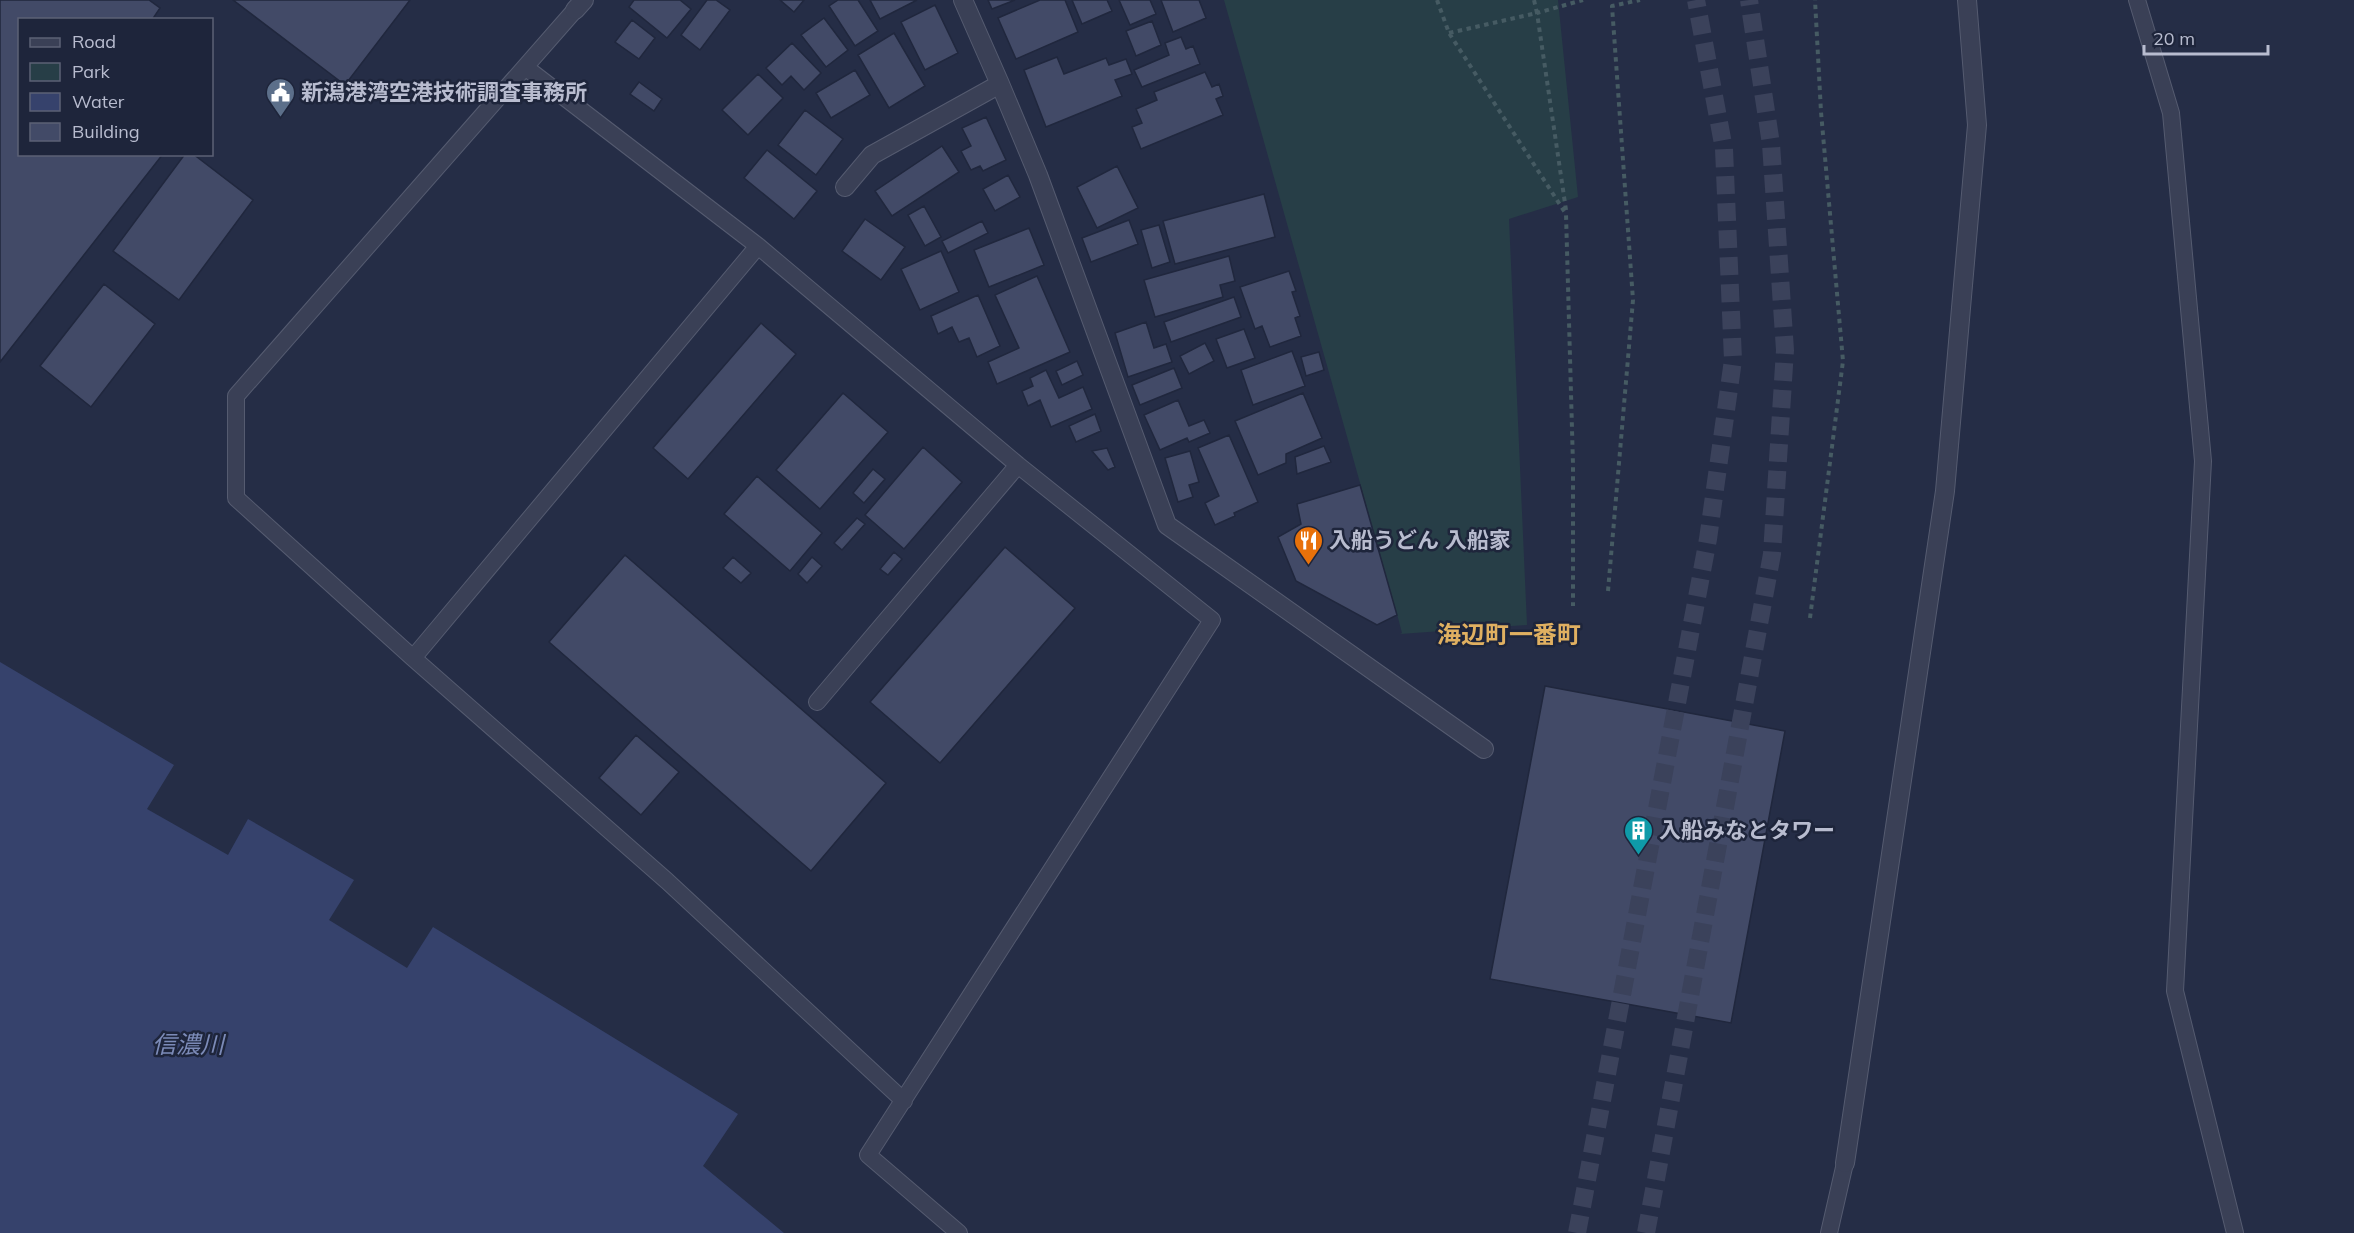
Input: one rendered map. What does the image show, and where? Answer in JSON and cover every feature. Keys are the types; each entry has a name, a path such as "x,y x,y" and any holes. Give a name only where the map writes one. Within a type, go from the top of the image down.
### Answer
{"street":[{"path":"963,0 1038,175 1167,525 1484,749"},
{"path":"1845,1163 1945,491 1977,125 1967,0"},
{"path":"845,187 872,155 1000,84"}],"lane":[{"path":"2137,0 2171,113 2202,461 2175,991 2235,1233"},
{"path":"580,5 236,396 236,498 667,882 904,1101"},
{"path":"525,67 758,246 1018,465 1212,620 868,1155 959,1233"},
{"path":"413,658 758,246"},
{"path":"817,702 1018,465"},
{"path":"1829,1233 1845,1163"}],"path":[{"path":"1437,0 1449,33 1566,214"},
{"path":"1534,0 1566,214 1573,465 1573,606"},
{"path":"1449,33 1537,14 1583,0"},
{"path":"1608,591 1633,300 1612,6 1640,0"},
{"path":"1809,618 1843,361 1821,112 1815,0"}],"green space":[{"path":"1224,0 1558,0 1578,197 1509,219 1527,625 1400,634 1402,633 1397,614"}],"water":[{"name":"信濃川","path":"0,662 174,765 147,809 228,855 248,819 354,880 329,920 407,968 433,927 738,1114 703,1166 784,1233 0,1233"}],"building":[{"path":"0,0 149,0 160,8 153,18 18,18 18,156 161,156 0,362"},
{"path":"233,0 410,0 345,85"},
{"path":"634,0 680,0 691,9 667,38 629,7"},
{"path":"707,0 716,0 730,10 700,50 681,35"},
{"path":"780,0 804,0 794,12"},
{"path":"838,0 858,0 878,31 855,46 829,6"},
{"path":"870,0 917,0 880,19"},
{"path":"988,0 1015,0 992,9"},
{"path":"1040,0 1065,0 1078,32 1016,59 998,18"},
{"path":"1072,0 1107,0 1112,11 1082,24"},
{"path":"1119,0 1150,0 1156,14 1130,25"},
{"path":"1161,0 1199,0 1206,18 1173,32"},
{"path":"935,5 958,53 925,70 901,22"},
{"path":"824,18 848,50 826,67 801,35"},
{"path":"632,20 655,38 639,59 615,42"},
{"path":"1152,21 1161,45 1136,56 1126,31"},
{"path":"894,33 925,86 889,108 858,55"},
{"path":"1181,37 1186,49 1193,46 1200,64 1142,87 1134,70 1169,55 1165,43"},
{"path":"792,43 821,73 804,90 791,76 782,85 766,68"},
{"path":"1057,57 1064,74 1106,58 1109,65 1126,59 1132,74 1115,80 1122,96 1046,127 1024,70"},
{"path":"855,70 870,95 831,118 816,93"},
{"path":"1205,72 1212,87 1219,84 1223,96 1216,99 1223,115 1141,149 1132,127 1142,123 1136,109 1157,100 1154,92"},
{"path":"758,74 783,98 748,135 722,110"},
{"path":"639,82 662,99 654,111 630,94"},
{"path":"805,110 843,139 816,175 778,145"},
{"path":"986,117 1006,160 983,171 980,166 971,170 961,151 971,146 962,128"},
{"path":"942,146 959,172 892,216 875,191"},
{"path":"767,150 817,191 794,219 744,178"},
{"path":"184,156 196,156 253,200 179,300 113,251"},
{"path":"1117,166 1138,208 1097,228 1077,187"},
{"path":"1008,175 1020,197 995,211 983,189"},
{"path":"1264,194 1275,237 1175,264 1163,221"},
{"path":"924,206 941,237 925,246 908,215"},
{"path":"865,219 905,247 881,280 842,251"},
{"path":"1129,220 1138,244 1091,262 1082,238"},
{"path":"982,221 988,233 948,253 942,241"},
{"path":"1159,225 1170,262 1152,268 1141,230"},
{"path":"1029,228 1044,265 989,287 974,250"},
{"path":"941,251 959,292 920,310 901,269"},
{"path":"1229,256 1235,281 1220,285 1223,297 1155,317 1144,280"},
{"path":"1289,271 1296,291 1292,292 1300,316 1295,318 1301,336 1270,347 1262,326 1255,329 1240,287"},
{"path":"1037,276 1070,352 997,384 988,362 1019,348 995,295"},
{"path":"104,284 155,324 91,407 40,366"},
{"path":"978,295 1000,346 977,357 969,338 959,342 952,327 938,334 931,316"},
{"path":"1234,297 1241,317 1171,342 1164,322"},
{"path":"1146,322 1154,348 1166,344 1172,362 1128,377 1115,333"},
{"path":"761,323 796,354 688,479 653,448"},
{"path":"1244,329 1255,358 1227,368 1216,339"},
{"path":"1205,343 1214,361 1189,374 1180,356"},
{"path":"1292,351 1305,386 1253,405 1241,370"},
{"path":"1319,352 1324,370 1306,376 1301,357"},
{"path":"1077,361 1083,375 1062,385 1056,371"},
{"path":"1174,368 1182,388 1140,405 1132,385"},
{"path":"1046,370 1059,398 1083,387 1092,409 1051,427 1040,400 1028,406 1022,391 1033,386 1030,378"},
{"path":"843,393 888,432 820,509 776,470"},
{"path":"1303,393 1322,438 1286,454 1286,463 1258,475 1235,421"},
{"path":"1178,400 1189,426 1204,420 1210,433 1189,442 1187,438 1160,450 1144,415"},
{"path":"1095,414 1101,431 1076,442 1069,426"},
{"path":"1229,435 1258,502 1215,525 1205,503 1219,496 1198,448"},
{"path":"1324,446 1331,462 1297,474 1295,457"},
{"path":"923,447 962,482 904,549 865,515"},
{"path":"1107,448 1115,467 1108,470 1092,451"},
{"path":"1190,451 1199,482 1189,485 1193,497 1178,502 1165,458"},
{"path":"873,469 885,479 864,503 853,493"},
{"path":"757,476 822,533 790,571 724,514"},
{"path":"1360,485 1397,615 1377,625 1296,581 1278,537 1301,524 1297,504"},
{"path":"857,518 865,524 842,550 834,543"},
{"path":"1005,547 1075,608 940,763 870,702"},
{"path":"894,552 902,559 888,575 880,569"},
{"path":"625,555 886,783 811,871 549,642"},
{"path":"733,557 751,573 741,583 723,568"},
{"path":"812,557 822,566 807,583 798,574"},
{"name":"入船みなとタワー","path":"1545,686 1785,731 1731,1023 1490,979"},
{"path":"636,735 679,772 641,815 599,778"}],"tunnel":[{"path":"1577,1233 1708,539 1733,360 1724,149 1696,0"},
{"path":"1646,1233 1772,554 1785,350 1771,144 1749,0"}],"place":[{"name":"新潟港湾空港技術調査事務所","path":"280,118"},
{"name":"入船うどん 入船家","path":"1308,566"},
{"name":"入船みなとタワー","path":"1638,856"}],"district":[{"name":"海辺町一番町","path":"1509,635"}]}
